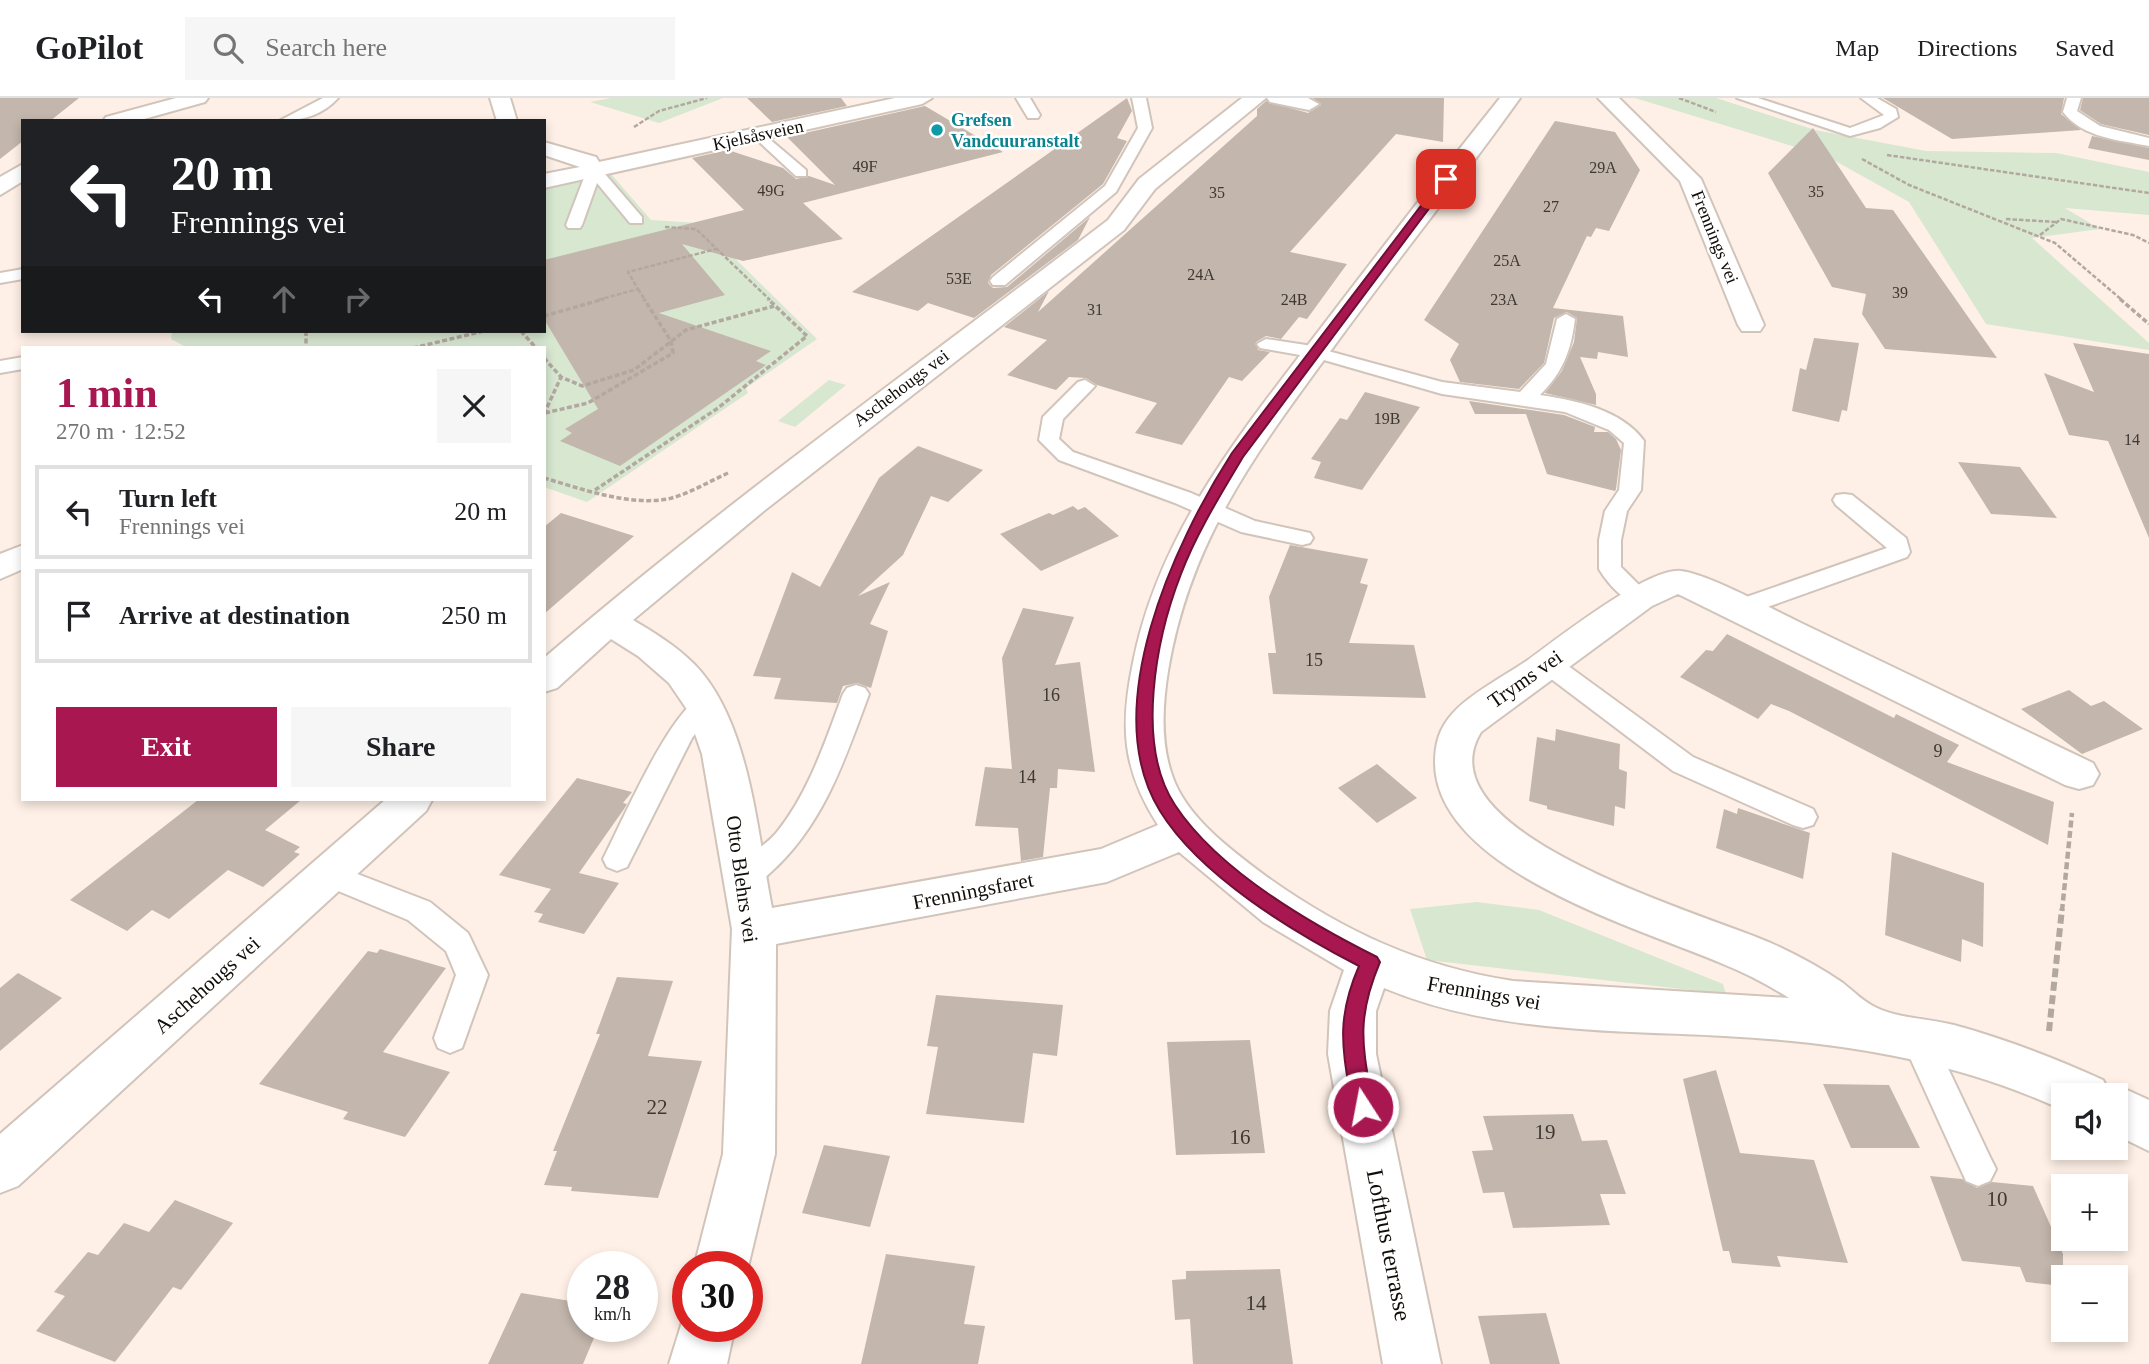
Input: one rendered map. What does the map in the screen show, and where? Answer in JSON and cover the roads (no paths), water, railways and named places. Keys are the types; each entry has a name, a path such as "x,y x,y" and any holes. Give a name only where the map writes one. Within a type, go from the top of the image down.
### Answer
{"street":[{"path":"120,119 198,98"},
{"path":"500,98 506,119"},
{"name":"Kjelsåsveien","path":"546,181 922,98"},
{"name":"Aschehougs vei","path":"546,677 608,621 804,461 1107,233 1130,211 1147,184 1235,111 1256,98"},
{"path":"1276,98 1309,104"},
{"name":"Frennings vei","path":"1510,98 1237,456 1206,509 1174,574 1160,616 1146,693 1147,760 1166,807 1215,862 1261,896 1335,944 1419,982 1513,1002 1804,1022 1868,1030 1917,1038 2042,1075 2059,1083"},
{"name":"Frennings vei","path":"1608,98 1690,178 1751,325"},
{"path":"546,149 588,162 594,170"},
{"path":"0,188 21,172"},
{"path":"0,568 21,556"},
{"name":"Tryms vei","path":"1868,1030 1833,1000 1791,974 1737,949 1599,896 1543,870 1481,820 1458,793 1452,768 1454,744 1467,722 1640,598 1678,581 1740,608 2079,774"},
{"name":"Otto Blehrs vei","path":"608,621 651,647 682,674 704,705 722,754 754,929 749,1154 725,1251"},
{"name":"Aschehougs vei","path":"0,1168 411,801"},
{"name":"Frenningsfaret","path":"754,929 852,914 1107,865 1185,831"},
{"name":"Lofthus terrasse","path":"1370,962 1353,1011 1352,1054 1412,1364"},
{"path":"2128,1116 2149,1127"},
{"path":"698,1364 703,1342"}],"lane":[{"path":"291,119 321,106 331,98"},
{"path":"1023,98 1032,115"},
{"path":"999,281 1111,189 1123,173 1145,128 1139,98"},
{"path":"1744,98 1850,132 1892,117 1891,112 1868,98"},
{"path":"2074,98 2070,111 2079,121 2104,131 2149,142"},
{"path":"760,135 801,173"},
{"path":"574,225 594,170 636,220"},
{"path":"0,278 21,274"},
{"path":"1525,398 1552,373 1561,357 1566,319"},
{"path":"1266,344 1316,352 1441,387 1525,398 1606,419 1622,428 1634,441 1630,490 1616,511 1610,540 1610,569 1640,598"},
{"path":"0,367 21,363"},
{"path":"1085,386 1053,417 1049,440 1066,457 1249,527 1302,538"},
{"path":"1740,608 1899,552 1898,543 1844,500"},
{"path":"1547,663 1683,764 1802,817"},
{"path":"745,878 786,841 821,786 856,694"},
{"path":"617,859 681,733 704,705"},
{"path":"329,875 419,911 457,942 472,975 450,1038"},
{"path":"1917,1038 1978,1169"}],"place":[{"name":"Grefsen Vandcuuranstalt","path":"937,130"}]}
